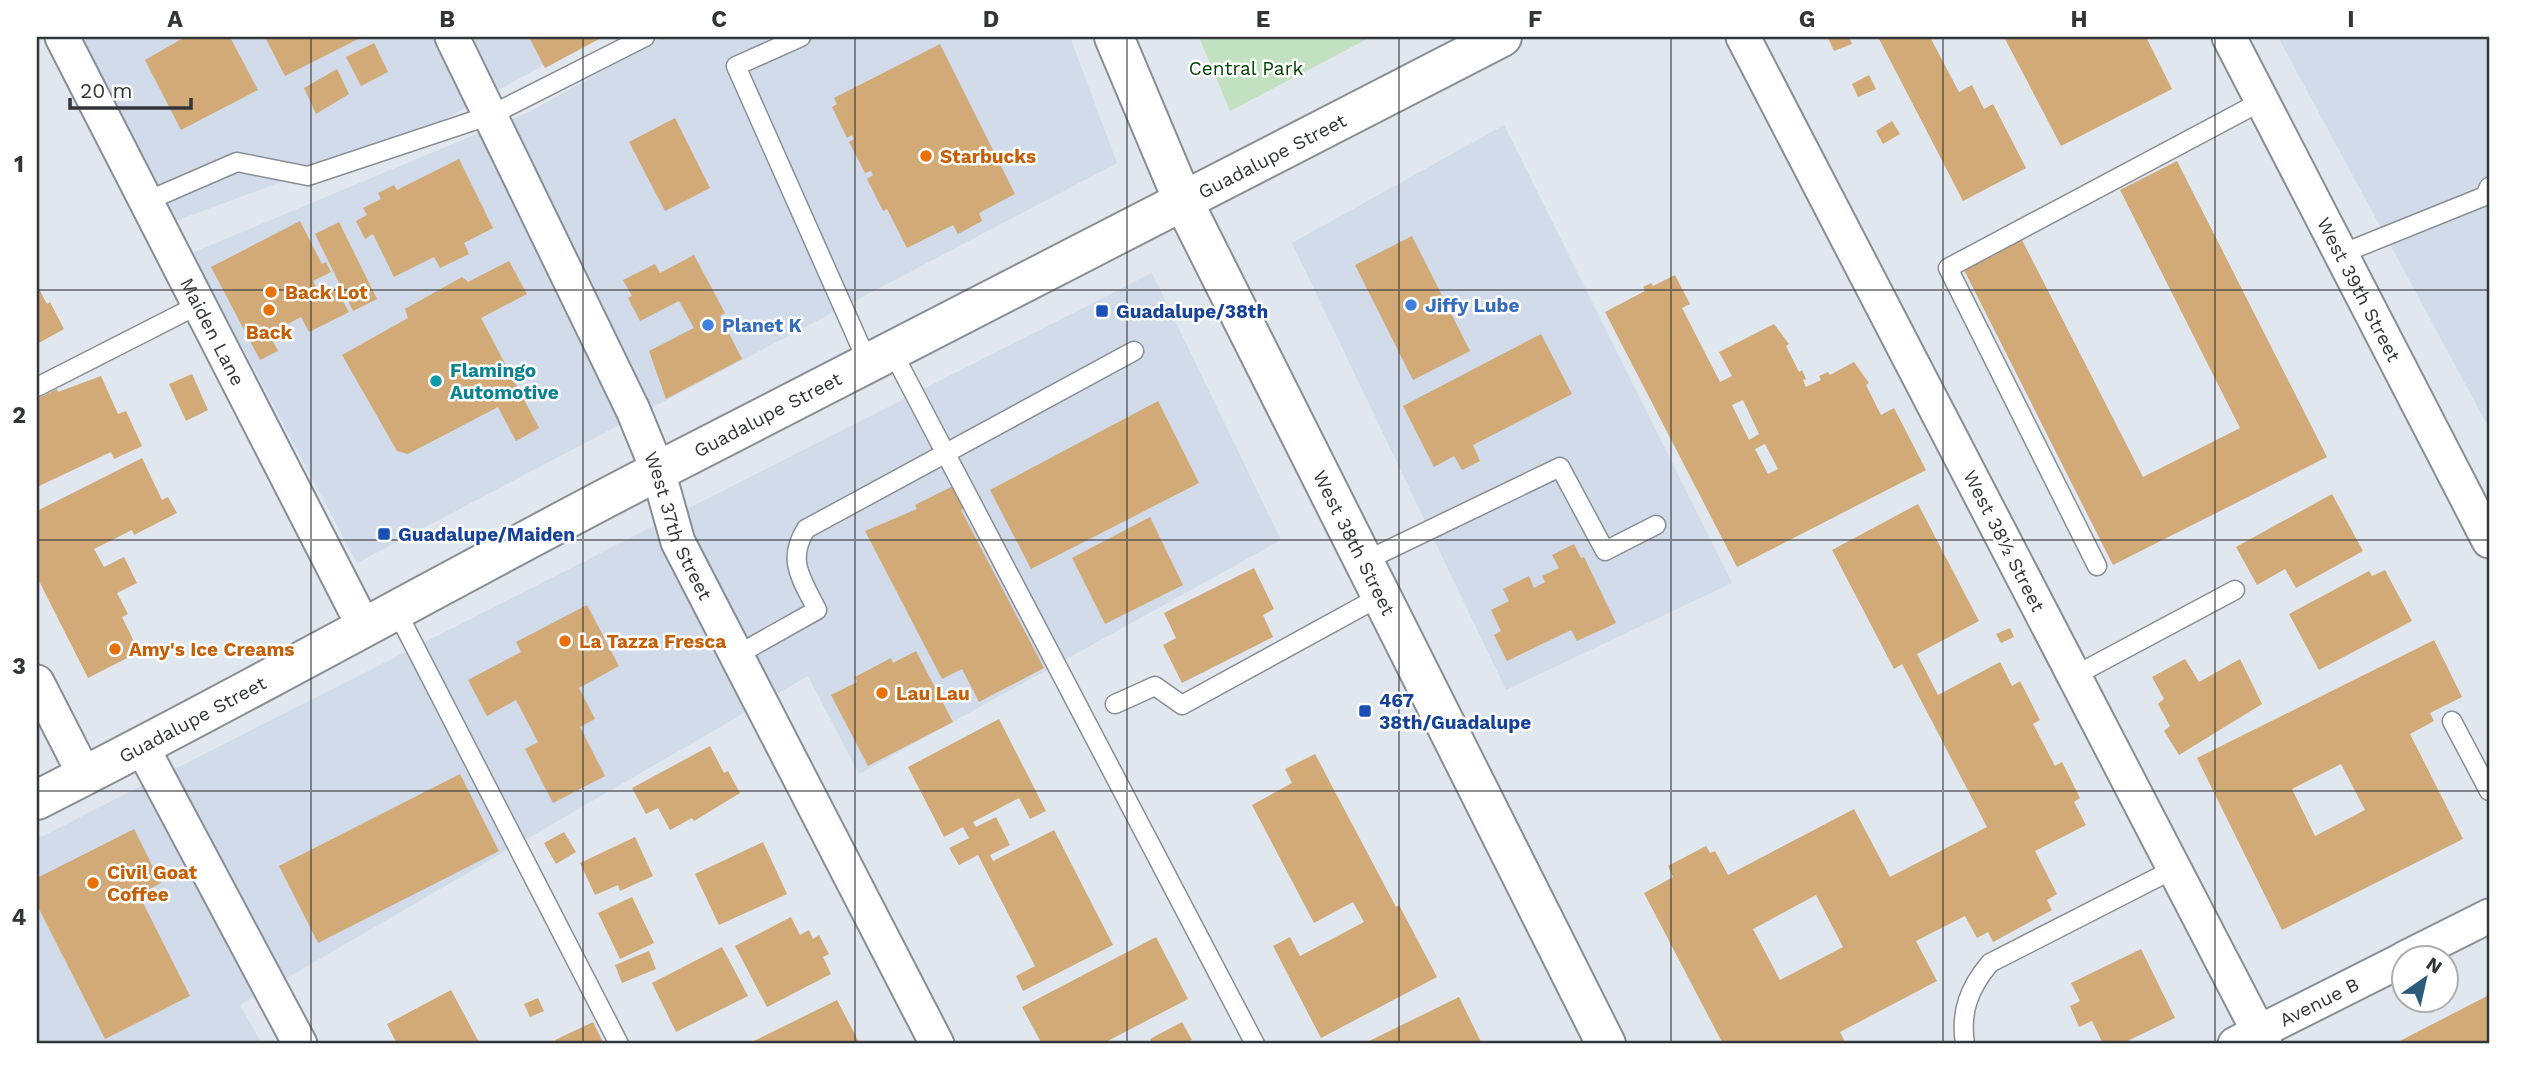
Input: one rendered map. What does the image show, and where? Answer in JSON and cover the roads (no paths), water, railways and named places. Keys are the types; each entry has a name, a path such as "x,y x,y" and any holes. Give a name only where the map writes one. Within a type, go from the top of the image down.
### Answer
{"main road":[{"name":"West 38th Street","path":"1114,37 1184,203 1606,1044"},
{"name":"Guadalupe Street","path":"37,800 142,747 658,471 1184,203 1502,37"}],"street":[{"name":"Maiden Lane","path":"62,37 200,304 380,619"},
{"name":"West 37th Street","path":"452,37 633,410 658,471 678,542 937,1044"},
{"name":"West 38½ Street","path":"1743,37 2174,869 2253,1040"},
{"name":"West 39th Street","path":"2229,37 2489,541"},
{"path":"37,682 85,776"},
{"path":"142,747 300,1044"},
{"name":"Avenue B","path":"2434,944 2489,916"},
{"name":"Avenue B","path":"2253,1040 2390,967"}],"lane":[{"path":"147,201 237,162 308,176 491,115 645,37"},
{"path":"801,37 736,66 880,357 946,454 1255,1044"},
{"path":"2097,566 1948,268 2262,101"},
{"path":"2341,254 2488,195"},
{"path":"37,387 200,304"},
{"path":"737,655 817,610 797,568 795,547 806,529 1134,351"},
{"path":"1363,562 1560,467 1605,551 1656,525"},
{"path":"2074,676 2235,590"},
{"path":"1115,704 1156,686 1182,705 1381,596"},
{"path":"380,619 619,1044"},
{"path":"2452,721 2489,791"},
{"path":"1965,1044 1962,1023 1972,984 1990,963 2174,869"}],"place":[{"name":"Starbucks","path":"926,156"},
{"name":"Back Lot","path":"271,292"},
{"name":"Jiffy Lube","path":"1411,305"},
{"name":"Back","path":"269,310"},
{"name":"Guadalupe/38th","path":"1102,311"},
{"name":"Planet K","path":"708,325"},
{"name":"Flamingo Automotive","path":"436,381"},
{"name":"Guadalupe/Maiden","path":"384,534"},
{"name":"La Tazza Fresca","path":"565,641"},
{"name":"Amy's Ice Creams","path":"115,649"},
{"name":"Lau Lau","path":"882,693"},
{"name":"467 38th/Guadalupe","path":"1365,711"},
{"name":"Civil Goat Coffee","path":"93,883"}],"park label":[{"name":"Central Park","path":"1246,68"}]}
